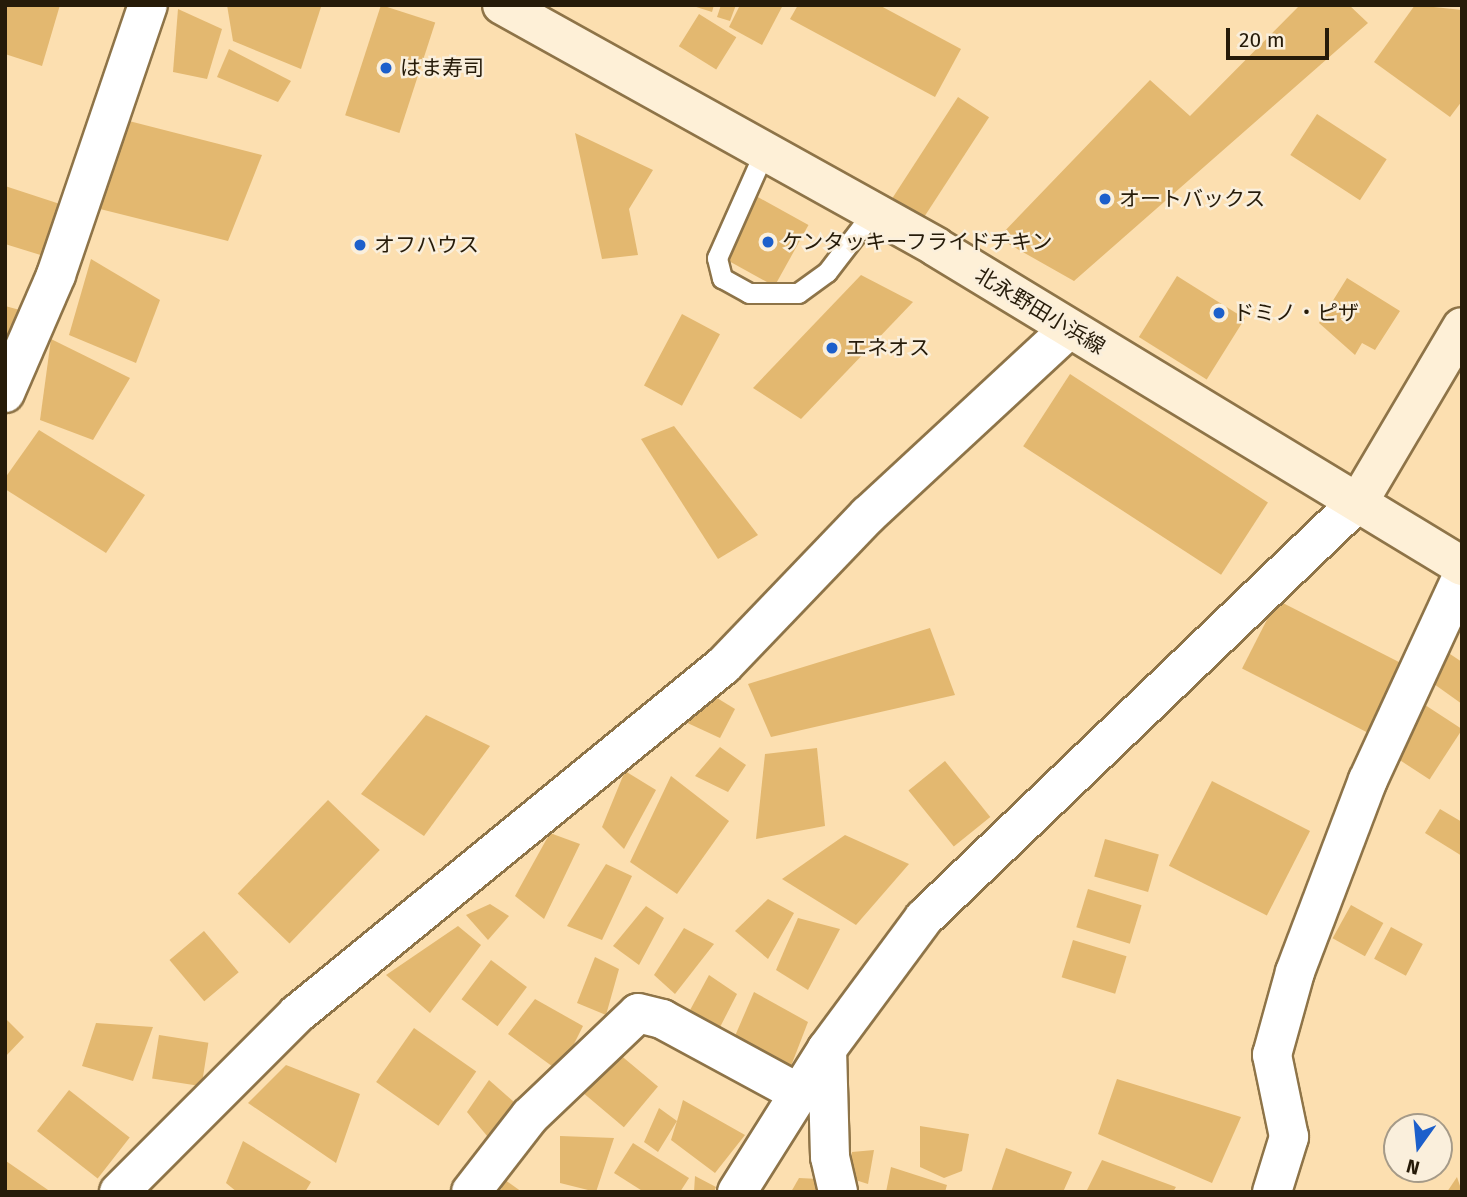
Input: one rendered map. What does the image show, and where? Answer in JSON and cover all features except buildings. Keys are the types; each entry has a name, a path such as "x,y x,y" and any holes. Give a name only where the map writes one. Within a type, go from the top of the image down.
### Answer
{"main road":[{"name":"北永野田小浜線","path":"502,5 873,212 1359,501 1462,566"},
{"path":"1359,501 1462,327"}],"street":[{"path":"5,393 56,275 148,5"},
{"path":"119,1192 297,1014 724,665 868,515 1069,329"},
{"path":"737,1192 827,1049 925,918 1359,501"},
{"path":"1272,1192 1289,1137 1272,1055 1295,972 1368,780 1462,577"},
{"path":"471,1192 530,1116 638,1013 662,1019 800,1094"},
{"path":"827,1049 830,1157 838,1192"}],"lane":[{"path":"765,150 717,257 723,278 749,293 798,293 827,272 873,212"}],"place":[{"name":"はま寿司","path":"386,68"},
{"name":"オートバックス","path":"1105,199"},
{"name":"ケンタッキーフライドチキン","path":"768,242"},
{"name":"オフハウス","path":"360,245"},
{"name":"ドミノ・ピザ","path":"1219,313"},
{"name":"エネオス","path":"832,348"}]}
